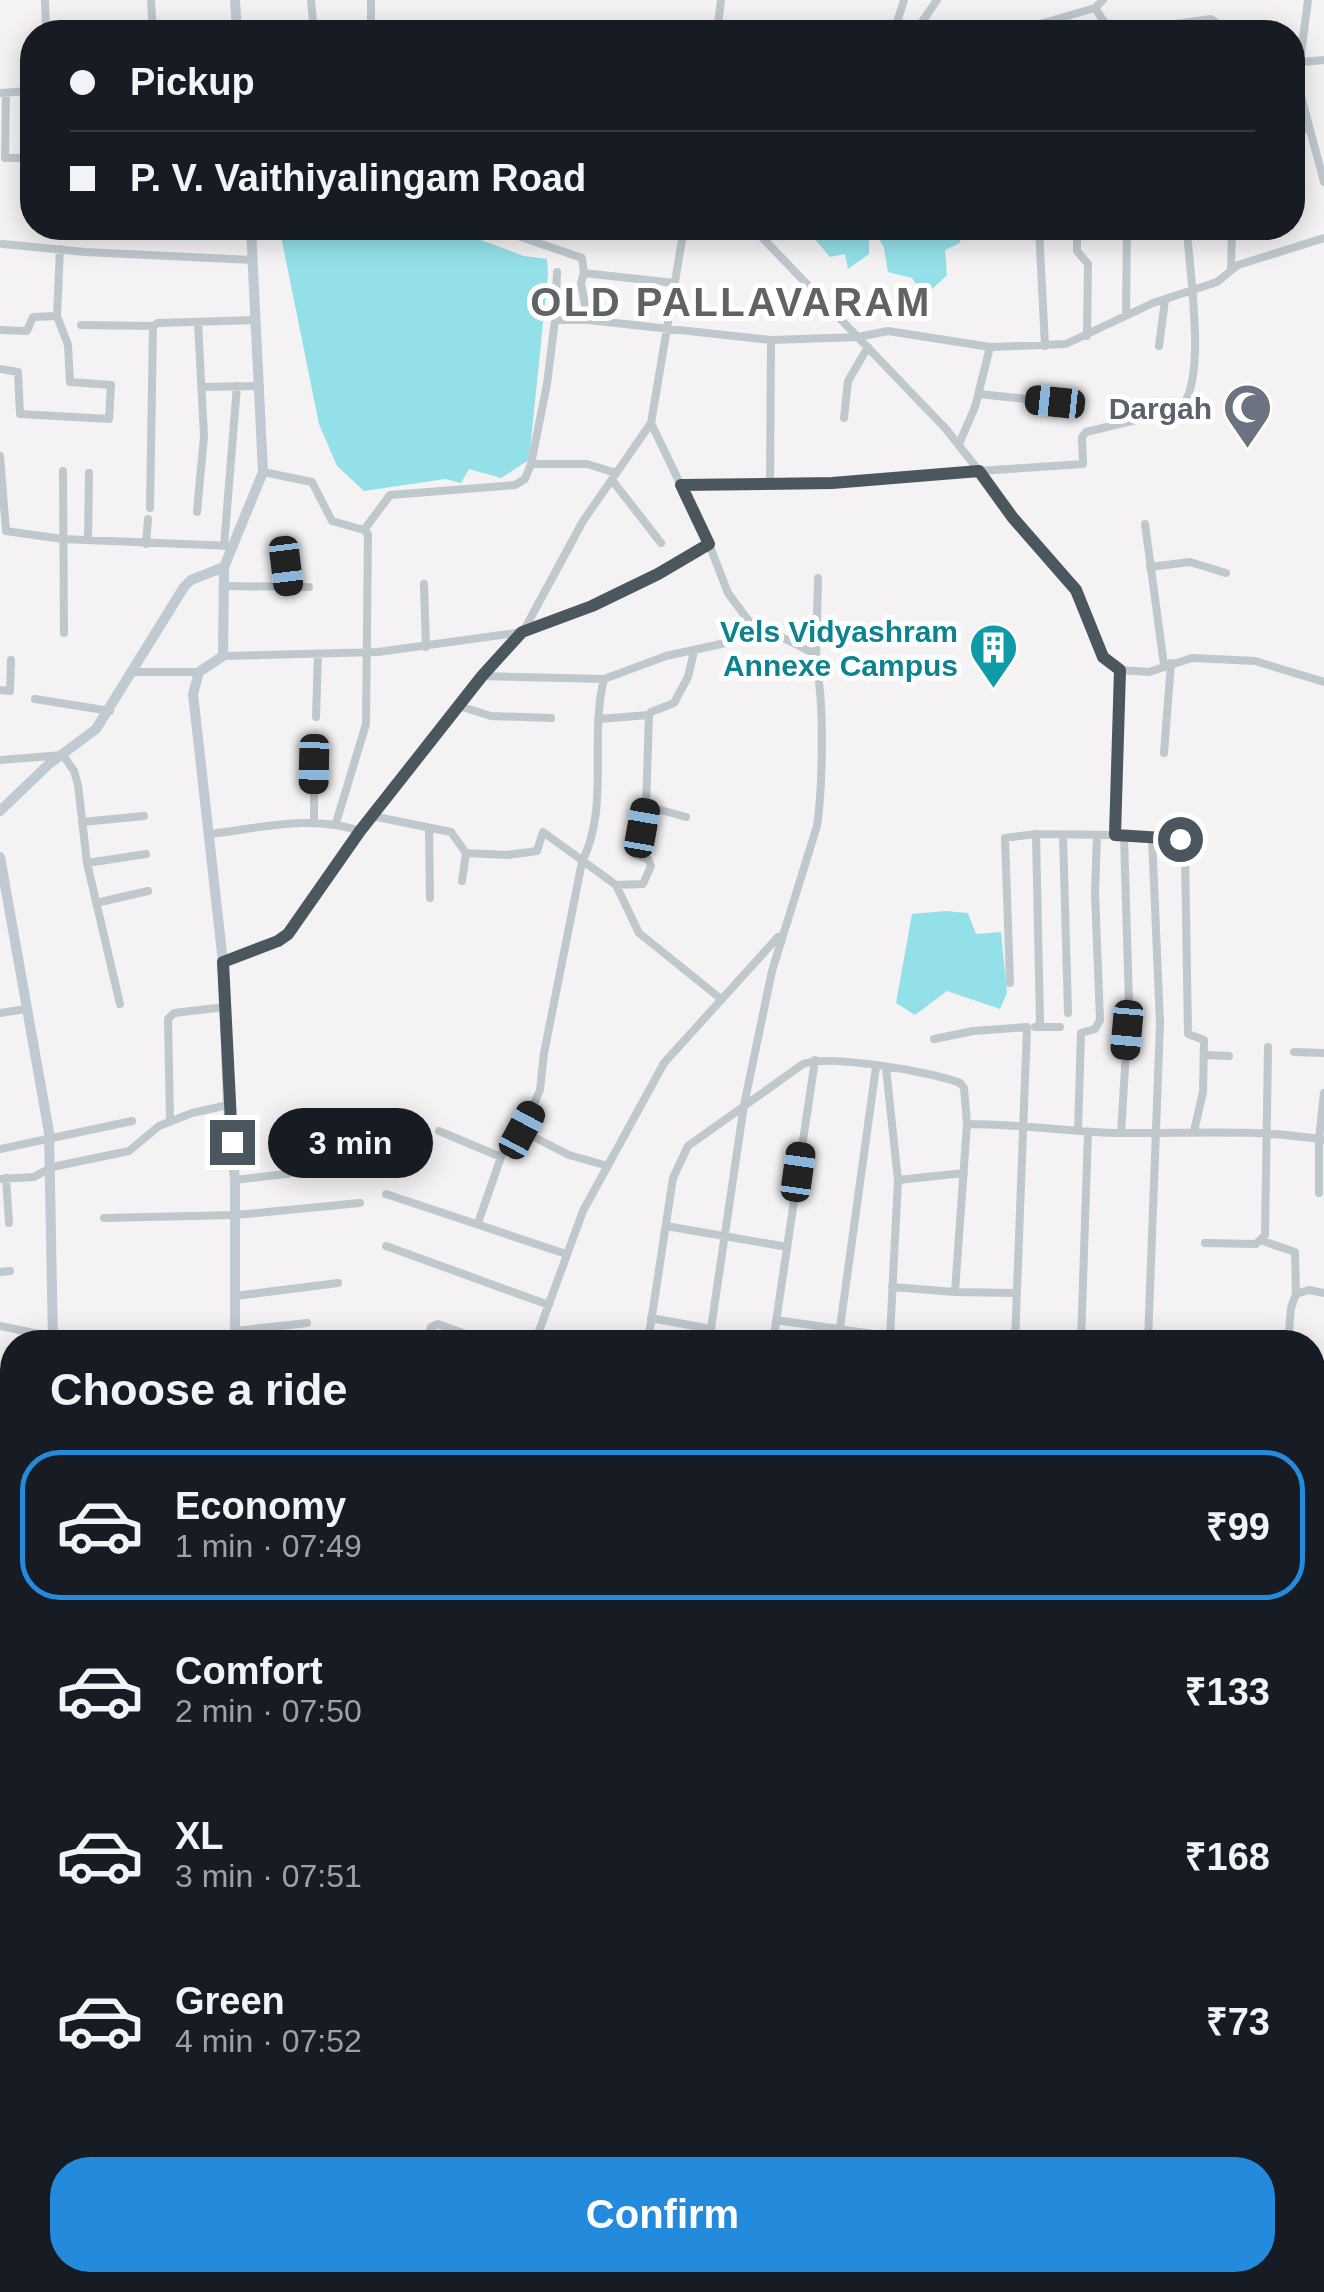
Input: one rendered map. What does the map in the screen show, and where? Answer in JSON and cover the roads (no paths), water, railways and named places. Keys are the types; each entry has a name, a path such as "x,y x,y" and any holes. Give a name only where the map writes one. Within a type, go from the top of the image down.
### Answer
{"street":[{"path":"1054,20 1095,8 1103,0"},
{"path":"1095,8 1103,20"},
{"path":"3,93 5,158 20,158"},
{"path":"1305,112 1324,182"},
{"path":"555,320 588,320 771,340 858,338 888,331 990,347 1066,344 1164,300 1217,282 1238,265 1324,238"},
{"path":"228,546 263,472 252,240"},
{"path":"530,240 582,258 581,282 588,320"},
{"path":"223,962 288,934 360,831 482,676 522,632 583,521 651,422 682,240"},
{"path":"764,240 958,444 1013,518 1076,590 1103,657 1120,670 1149,672 1192,658 1256,661 1324,682"},
{"path":"1040,240 1044,346"},
{"path":"1076,240 1076,248 1088,264 1086,336"},
{"path":"1126,316 1127,240"},
{"path":"681,485 832,483 1083,464 1083,434 1187,404 1193,386 1194,291 1189,240"},
{"path":"1231,270 1232,240"},
{"path":"3,244 253,260"},
{"path":"0,369 18,372 20,414 109,419 111,385 70,382 68,344 57,316 60,250"},
{"path":"364,530 388,496 515,485 524,479 531,464 547,384 557,272"},
{"path":"584,274 674,283"},
{"path":"1159,346 1164,300"},
{"path":"0,330 27,332 32,316 57,316"},
{"path":"80,324 153,326 256,320"},
{"path":"198,323 204,436 198,512"},
{"path":"150,508 153,326"},
{"path":"770,484 771,340"},
{"path":"844,418 848,381 868,347"},
{"path":"958,444 979,394 990,347"},
{"path":"223,656 224,566 237,386"},
{"path":"202,387 260,386"},
{"path":"979,394 1055,402"},
{"path":"651,422 728,592 748,620 802,646 816,661"},
{"path":"0,456 6,531 62,539 228,546"},
{"path":"531,464 586,464 614,476 661,543"},
{"path":"63,471 64,633"},
{"path":"263,472 312,482 332,520 364,530"},
{"path":"88,540 89,473"},
{"path":"146,544 148,519"},
{"path":"1145,524 1167,664 1164,753"},
{"path":"336,823 366,724 368,540 364,530"},
{"path":"130,672 199,672 223,656 366,652 522,632 592,606 709,544"},
{"path":"284,545 288,587"},
{"path":"1150,567 1190,562 1226,573"},
{"path":"0,811 96,729 187,583 224,566"},
{"path":"652,1318 711,1329 744,1106 781,934 817,826 818,578"},
{"path":"424,584 426,647"},
{"path":"224,586 309,587"},
{"path":"482,676 604,680 666,656 730,642 748,620"},
{"path":"616,885 643,884 651,866 648,859 634,854 646,806 649,716 681,695 694,651"},
{"path":"316,716 318,654"},
{"path":"0,690 10,690 11,660"},
{"path":"1120,670 1120,836 1129,1004 1121,1133"},
{"path":"199,672 193,694 223,962 235,1180 235,1330"},
{"path":"478,1222 508,1137 522,1130 540,1090 582,862 593,835 598,719 604,680"},
{"path":"36,699 110,711"},
{"path":"459,706 491,716 550,718"},
{"path":"598,719 649,716"},
{"path":"0,760 63,755"},
{"path":"63,755 74,771 87,864 120,1004"},
{"path":"314,764 314,822"},
{"path":"646,806 686,816"},
{"path":"82,822 144,816"},
{"path":"372,816 451,832 466,853 462,881"},
{"path":"210,834 314,822 336,823 360,831"},
{"path":"429,828 430,898"},
{"path":"466,853 537,850 542,832 616,885 639,932 721,999"},
{"path":"1032,1027 1040,1023 1036,834"},
{"path":"1062,834 1068,1013"},
{"path":"1010,982 1005,838 1062,834 1180,839 1184,845 1188,1034 1204,1040 1205,1054 1203,1092 1194,1131"},
{"path":"1081,1330 1081,1033 1095,1029 1100,1020 1094,893 1097,835"},
{"path":"1149,1330 1160,1023 1152,837"},
{"path":"87,864 146,854"},
{"path":"0,857 50,1138 53,1330"},
{"path":"96,903 148,892"},
{"path":"539,1330 584,1212 664,1063 781,934"},
{"path":"170,1121 168,1020 174,1012 225,1007"},
{"path":"0,1014 26,1009"},
{"path":"1015,1330 1032,1027"},
{"path":"934,1039 972,1031 1060,1027"},
{"path":"1262,1241 1266,1231 1268,1048"},
{"path":"1294,1052 1324,1053"},
{"path":"1205,1054 1229,1056"},
{"path":"775,1330 815,1060"},
{"path":"650,1330 673,1178 688,1146 815,1060 881,1068 960,1083 964,1088 967,1124 955,1292"},
{"path":"881,1068 898,1180 890,1330"},
{"path":"776,1320 840,1330 881,1068"},
{"path":"1319,1193 1324,1094"},
{"path":"9,1222 3,1178 34,1177 52,1167 129,1151 170,1121 228,1105"},
{"path":"0,1149 132,1121"},
{"path":"967,1124 1024,1124 1121,1133 1266,1134 1322,1140"},
{"path":"522,1130 569,1155 608,1166"},
{"path":"439,1131 501,1157"},
{"path":"235,1180 363,1166"},
{"path":"898,1180 964,1174"},
{"path":"386,1194 566,1254"},
{"path":"104,1218 235,1216 360,1203"},
{"path":"666,1226 787,1248"},
{"path":"1204,1243 1262,1241 1294,1252 1296,1294 1290,1308 1289,1330"},
{"path":"386,1246 548,1305"},
{"path":"235,1296 338,1284"},
{"path":"892,1287 1016,1293"},
{"path":"1296,1294 1309,1290 1324,1293"},
{"path":"268,1330 307,1323"},
{"path":"430,1330 438,1324 454,1330"},
{"path":"0,1405 0,1414"}],"water":[{"path":"282,240 481,240 524,256 547,259 529,460 501,478 469,469 461,483 445,479 364,491 337,466 319,424"},
{"path":"816,240 869,240 869,254 848,269 845,254 830,257"},
{"path":"880,240 961,240 945,250 947,275 929,292 921,292 912,278 888,272"},
{"path":"968,913 976,934 1001,932 1007,993 1000,1009 947,991 915,1015 896,1003 912,914"}],"place":[{"name":"Dargah","path":"1247,450"},
{"name":"Vels Vidyashram Annexe Campus","path":"993,690"}],"district":[{"name":"OLD PALLAVARAM","path":"731,302"}]}
